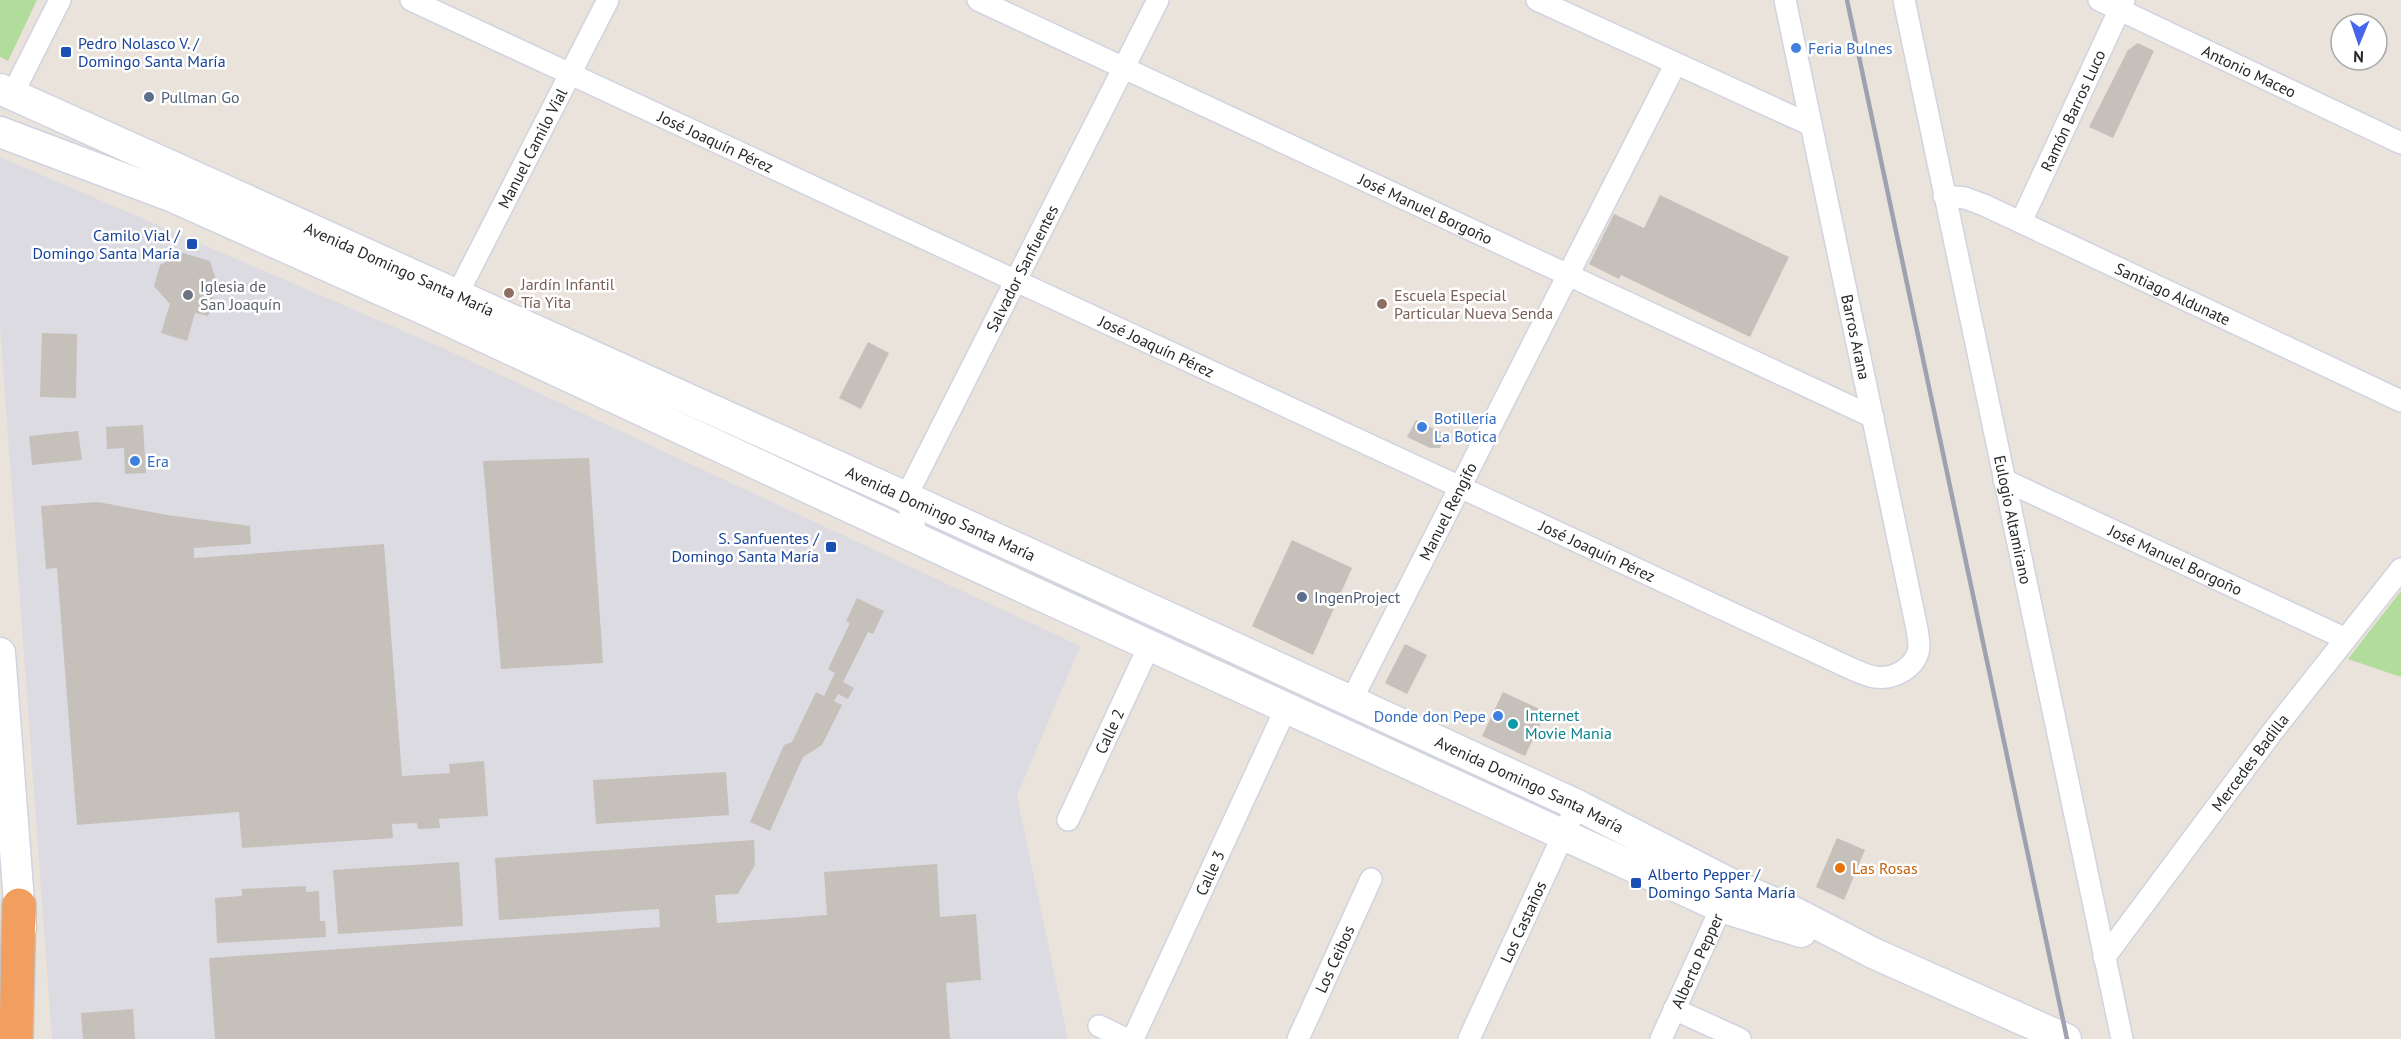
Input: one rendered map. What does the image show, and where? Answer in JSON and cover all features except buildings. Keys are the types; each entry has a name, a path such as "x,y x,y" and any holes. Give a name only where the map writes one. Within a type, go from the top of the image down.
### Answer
{"highway":[{"path":"16,1039 19,905"}],"main road":[{"name":"Avenida Domingo Santa María","path":"6,92 906,497 1577,805 1775,925 1873,952 2066,1039"},
{"name":"Avenida Domingo Santa María","path":"0,132 173,197 428,310 918,539 1564,834 1727,896"},
{"path":"428,310 444,305 457,295"},
{"path":"0,653 30,1039"}],"street":[{"path":"6,92 60,0"},
{"name":"José Joaquín Pérez","path":"411,0 1863,673 1884,678 1905,670"},
{"name":"Manuel Camilo Vial","path":"457,295 608,0"},
{"name":"José Manuel Borgoño","path":"978,0 1873,417"},
{"name":"Salvador Sanfuentes","path":"906,497 1158,0"},
{"path":"1537,0 1675,65 1811,125"},
{"name":"Barros Arana","path":"1785,0 1917,629 1919,650 1913,662 1905,670"},
{"name":"Eulogio Altamirano","path":"1904,0 2122,1039"},
{"name":"Antonio Maceo","path":"2098,0 2122,5 2401,143"},
{"name":"Ramón Barros Luco","path":"2020,222 2122,5"},
{"name":"Manuel Rengifo","path":"1351,701 1675,65"},
{"name":"Santiago Aldunate","path":"1944,196 1974,201 2401,401"},
{"name":"José Manuel Borgoño","path":"2004,480 2346,639"},
{"path":"906,497 918,539"},
{"name":"Mercedes Badilla","path":"2104,958 2273,731 2401,569"},
{"name":"Calle 2","path":"1068,820 1150,644"},
{"name":"Calle 3","path":"1133,1039 1286,708"},
{"name":"Los Castaños","path":"1469,1039 1577,805"},
{"name":"Los Ceibos","path":"1298,1039 1371,879"},
{"name":"Alberto Pepper","path":"1661,1039 1727,896"},
{"path":"1674,1009 1740,1039"},
{"path":"1099,1026 1126,1039"}],"shaded area":[{"path":"0,157 445,349 1080,646 1017,796 1068,1039 52,1039 0,326"}],"green space":[{"path":"0,0 37,0 8,61 0,57"},
{"path":"2401,591 2401,677 2348,659"}],"railway":[{"path":"1847,0 2067,1039"}],"place":[{"name":"Feria Bulnes","path":"1796,48"},
{"name":"Pedro Nolasco V. / Domingo Santa María","path":"66,52"},
{"name":"Pullman Go","path":"149,97"},
{"name":"Camilo Vial / Domingo Santa María","path":"192,244"},
{"name":"Jardín Infantil Tía Yita","path":"509,293"},
{"name":"Iglesia de San Joaquín","path":"188,295"},
{"name":"Escuela Especial Particular Nueva Senda","path":"1382,304"},
{"name":"Botillería La Botica","path":"1422,427"},
{"name":"Era","path":"135,461"},
{"name":"S. Sanfuentes / Domingo Santa María","path":"831,547"},
{"name":"IngenProject","path":"1302,597"},
{"name":"Donde don Pepe","path":"1498,716"},
{"name":"Internet Movie Mania","path":"1513,724"},
{"name":"Las Rosas","path":"1840,868"},
{"name":"Alberto Pepper / Domingo Santa María","path":"1636,883"}]}
